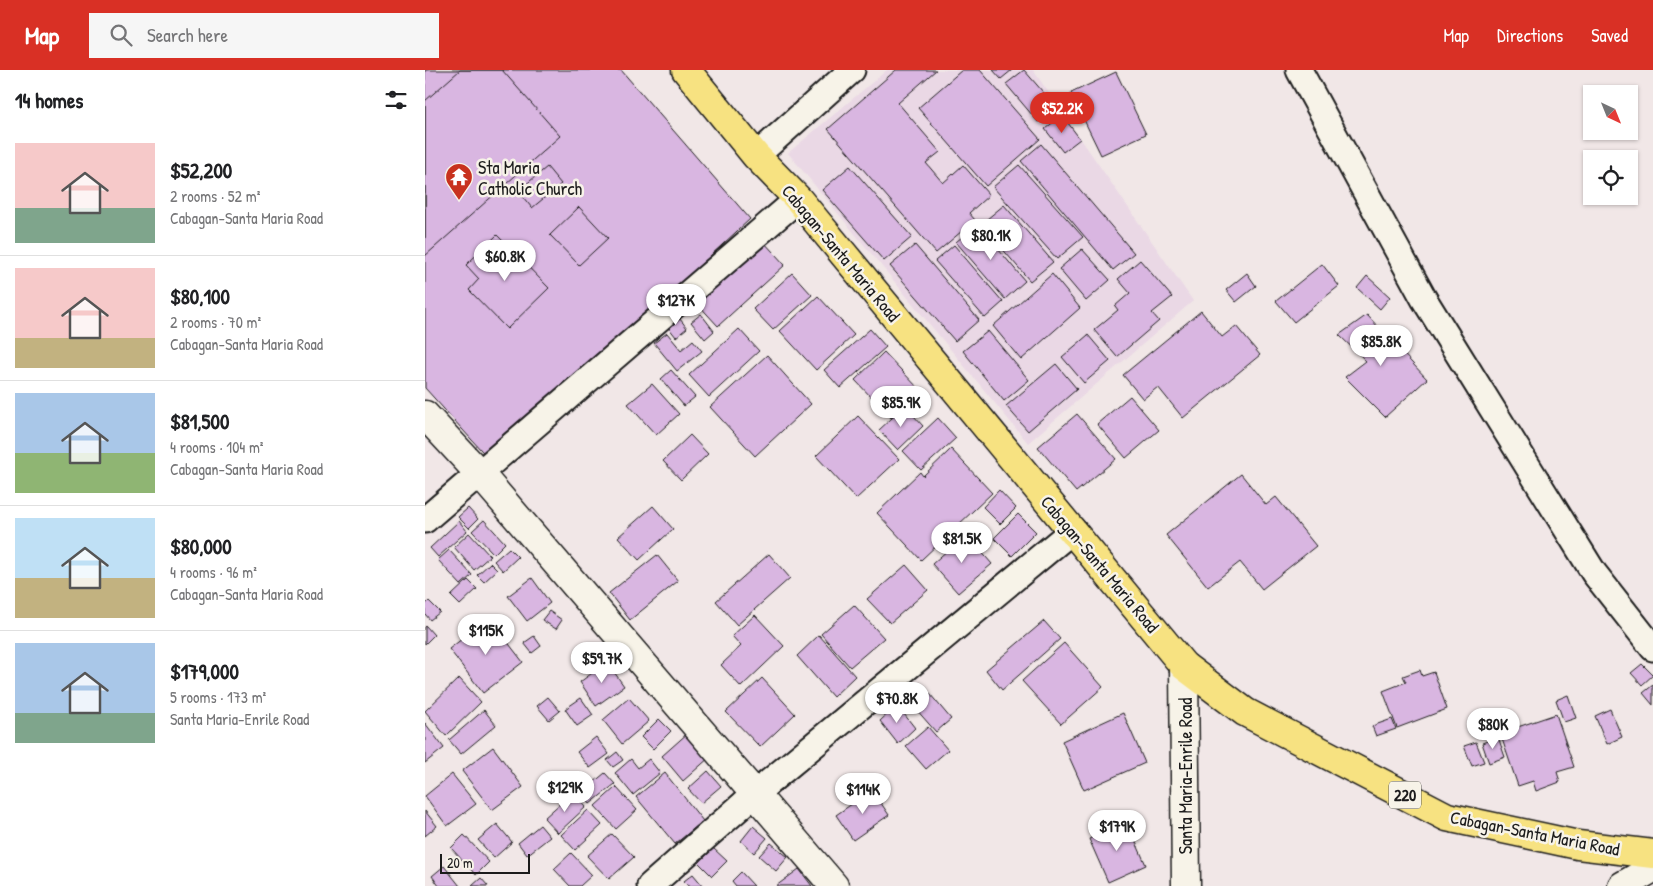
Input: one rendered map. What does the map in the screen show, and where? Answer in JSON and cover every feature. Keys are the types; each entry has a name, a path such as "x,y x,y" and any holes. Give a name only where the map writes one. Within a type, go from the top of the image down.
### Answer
{"main road":[{"name":"Cabagan-Santa Maria Road","path":"686,70 756,156 798,199 1184,666 1245,712 1447,817 1578,845 1653,854"}],"street":[{"path":"1299,70 1424,299 1593,573 1653,648"},
{"path":"756,156 848,71"},
{"path":"425,520 798,199"},
{"path":"425,415 479,473 834,886"},
{"path":"650,886 756,793 1073,530"},
{"name":"Santa Maria-Enrile Road","path":"1184,666 1186,886"},
{"path":"1622,886 1653,868"}],"shaded area":[{"path":"887,70 1033,70 1193,301 1028,443 788,153"}],"building":[{"path":"425,70 621,70 750,219 490,460 425,388"},
{"name":"Sta Maria Catholic Church","path":"460,70 502,70 560,136 425,256 425,101"},
{"path":"896,70 936,70 898,103 940,152 926,163 943,183 963,165 989,195 969,213 975,220 936,253 828,129"},
{"path":"962,70 980,70 1040,139 986,186 918,108"},
{"path":"993,70 1012,70 1001,79"},
{"path":"1024,70 1056,107 1038,122 1006,84"},
{"path":"1116,72 1146,134 1101,155 1071,93"},
{"path":"1062,115 1080,139 1063,152 1045,129"},
{"path":"1041,144 1134,253 1113,270 1021,161"},
{"path":"1019,165 1083,237 1057,259 993,187"},
{"path":"850,166 912,237 884,261 822,190"},
{"path":"547,167 561,184 532,208 518,191"},
{"path":"1004,205 1053,262 1030,281 981,224"},
{"path":"579,207 608,238 579,265 550,235"},
{"path":"977,224 1025,281 1005,299 956,242"},
{"path":"497,235 549,288 507,329 469,290 479,279 466,265"},
{"path":"763,241 785,265 718,326 696,302"},
{"path":"915,245 979,320 955,341 890,266"},
{"path":"954,245 1003,302 985,318 935,261"},
{"path":"1082,249 1110,280 1086,301 1059,269"},
{"path":"1140,260 1172,297 1152,313 1159,321 1117,357 1094,330 1118,310 1115,306 1130,293 1118,279"},
{"path":"1322,264 1339,286 1294,322 1276,301"},
{"path":"792,273 812,295 773,330 753,309"},
{"path":"1247,273 1256,286 1236,302 1226,290"},
{"path":"1052,274 1080,308 1021,360 993,326"},
{"path":"1367,276 1390,297 1380,309 1357,288"},
{"path":"818,296 854,335 816,370 780,331"},
{"path":"1201,311 1222,337 1236,326 1260,355 1183,418 1158,387 1143,399 1123,375"},
{"path":"676,314 687,328 676,337 665,323"},
{"path":"701,314 714,331 705,339 691,322"},
{"path":"1367,315 1427,379 1385,417 1345,377 1366,361 1339,335"},
{"path":"739,329 759,351 709,397 689,375"},
{"path":"870,329 886,347 840,388 824,370"},
{"path":"988,331 1029,380 1004,401 963,351"},
{"path":"667,333 681,350 693,340 702,351 677,371 654,343"},
{"path":"1088,335 1110,361 1084,383 1062,357"},
{"path":"884,352 920,390 891,418 855,380"},
{"path":"767,355 811,404 755,456 710,407"},
{"path":"1056,364 1077,389 1028,431 1006,406"},
{"path":"671,370 695,397 684,406 661,379"},
{"path":"652,384 679,414 656,435 628,404"},
{"path":"1130,396 1159,430 1126,458 1097,424"},
{"path":"905,406 923,426 898,450 879,430"},
{"path":"1077,414 1116,459 1076,492 1038,447"},
{"path":"858,416 899,459 856,499 816,456"},
{"path":"938,418 956,438 921,470 903,451"},
{"path":"690,435 708,454 681,480 663,461"},
{"path":"951,449 992,493 921,560 877,513 920,472 923,476"},
{"path":"1241,474 1266,505 1276,497 1316,546 1262,589 1240,562 1208,587 1166,535"},
{"path":"999,490 1016,508 1000,524 983,507"},
{"path":"653,506 673,529 639,560 618,537"},
{"path":"468,508 478,519 469,528 458,517"},
{"path":"1018,514 1036,532 1012,556 994,538"},
{"path":"484,520 505,543 494,554 472,531"},
{"path":"459,521 467,531 438,557 430,548"},
{"path":"469,533 490,556 474,570 454,547"},
{"path":"966,534 992,564 958,593 932,564"},
{"path":"509,548 518,557 503,571 494,561"},
{"path":"449,550 472,575 461,585 438,560"},
{"path":"769,554 790,578 737,625 716,601"},
{"path":"657,555 678,581 630,620 609,593"},
{"path":"490,563 497,570 484,582 477,575"},
{"path":"906,565 928,590 890,623 867,599"},
{"path":"532,578 550,603 527,621 508,596"},
{"path":"468,580 477,589 460,605 451,596"},
{"path":"429,601 440,612 430,620 425,614 425,605"},
{"path":"854,605 884,638 850,667 821,634"},
{"path":"549,611 562,620 556,629 542,620"},
{"path":"755,615 784,646 741,687 721,665 741,646 732,636"},
{"path":"489,618 523,662 483,693 449,649"},
{"path":"1044,621 1060,639 1002,690 986,670"},
{"path":"425,627 434,635 425,644"},
{"path":"819,635 855,676 833,697 797,656"},
{"path":"534,636 541,646 532,653 524,643"},
{"path":"1064,643 1103,687 1061,724 1022,681"},
{"path":"607,662 624,686 596,706 580,682"},
{"path":"1642,664 1653,675 1642,685 1631,673"},
{"path":"1420,670 1422,676 1434,672 1447,709 1397,728 1383,691 1406,682 1403,676"},
{"path":"459,678 481,702 446,736 425,711"},
{"path":"762,678 795,714 760,747 726,712"},
{"path":"1653,685 1653,705 1643,693"},
{"path":"930,694 951,719 936,732 915,708"},
{"path":"1568,695 1576,718 1564,722 1556,700"},
{"path":"548,697 560,711 549,720 537,706"},
{"path":"581,698 593,715 577,726 565,709"},
{"path":"629,698 649,721 622,744 603,720"},
{"path":"897,705 915,728 898,744 880,721"},
{"path":"1610,709 1622,737 1607,744 1595,716"},
{"path":"484,710 496,725 461,754 449,740"},
{"path":"1123,713 1145,763 1084,790 1062,741"},
{"path":"1556,714 1574,767 1557,772 1560,782 1536,791 1533,781 1518,786 1500,733"},
{"path":"659,719 671,731 653,749 641,737"},
{"path":"1392,719 1396,729 1376,736 1372,726"},
{"path":"425,723 444,748 425,763"},
{"path":"928,727 948,750 926,769 906,746"},
{"path":"689,732 710,757 683,781 662,756"},
{"path":"596,737 609,754 590,768 577,752"},
{"path":"1498,737 1505,757 1489,763 1482,743"},
{"path":"1476,742 1484,762 1472,766 1464,746"},
{"path":"493,747 523,787 492,810 462,771"},
{"path":"617,752 623,760 613,767 607,760"},
{"path":"631,759 638,768 649,759 660,773 633,795 615,773"},
{"path":"708,771 721,786 701,803 688,789"},
{"path":"605,773 615,784 590,804 581,793"},
{"path":"665,773 703,821 675,844 636,797"},
{"path":"452,774 476,804 447,826 425,796"},
{"path":"616,787 637,810 616,829 595,806"},
{"path":"872,790 889,815 853,840 836,815"},
{"path":"573,792 586,807 558,833 544,818"},
{"path":"588,810 602,825 575,850 561,835"},
{"path":"425,811 437,826 425,836"},
{"path":"1127,822 1146,865 1108,882 1089,839"},
{"path":"497,824 512,842 494,858 478,840"},
{"path":"540,825 550,837 527,855 518,843"},
{"path":"753,826 767,838 754,853 741,841"},
{"path":"612,834 634,857 609,879 587,856"},
{"path":"464,835 489,862 476,875 451,848"},
{"path":"771,843 788,857 776,871 759,856"},
{"path":"713,848 727,861 712,876 699,863"},
{"path":"571,853 592,875 580,886 570,886 554,869"},
{"path":"444,866 460,886 439,886 432,876"},
{"path":"799,869 812,886 776,886"},
{"path":"741,872 754,886 736,886 732,881"},
{"path":"693,874 703,886 688,886 684,881"},
{"path":"481,878 488,886 472,886"}],"place":[{"name":"Sta Maria Catholic Church","path":"459,201"}]}
